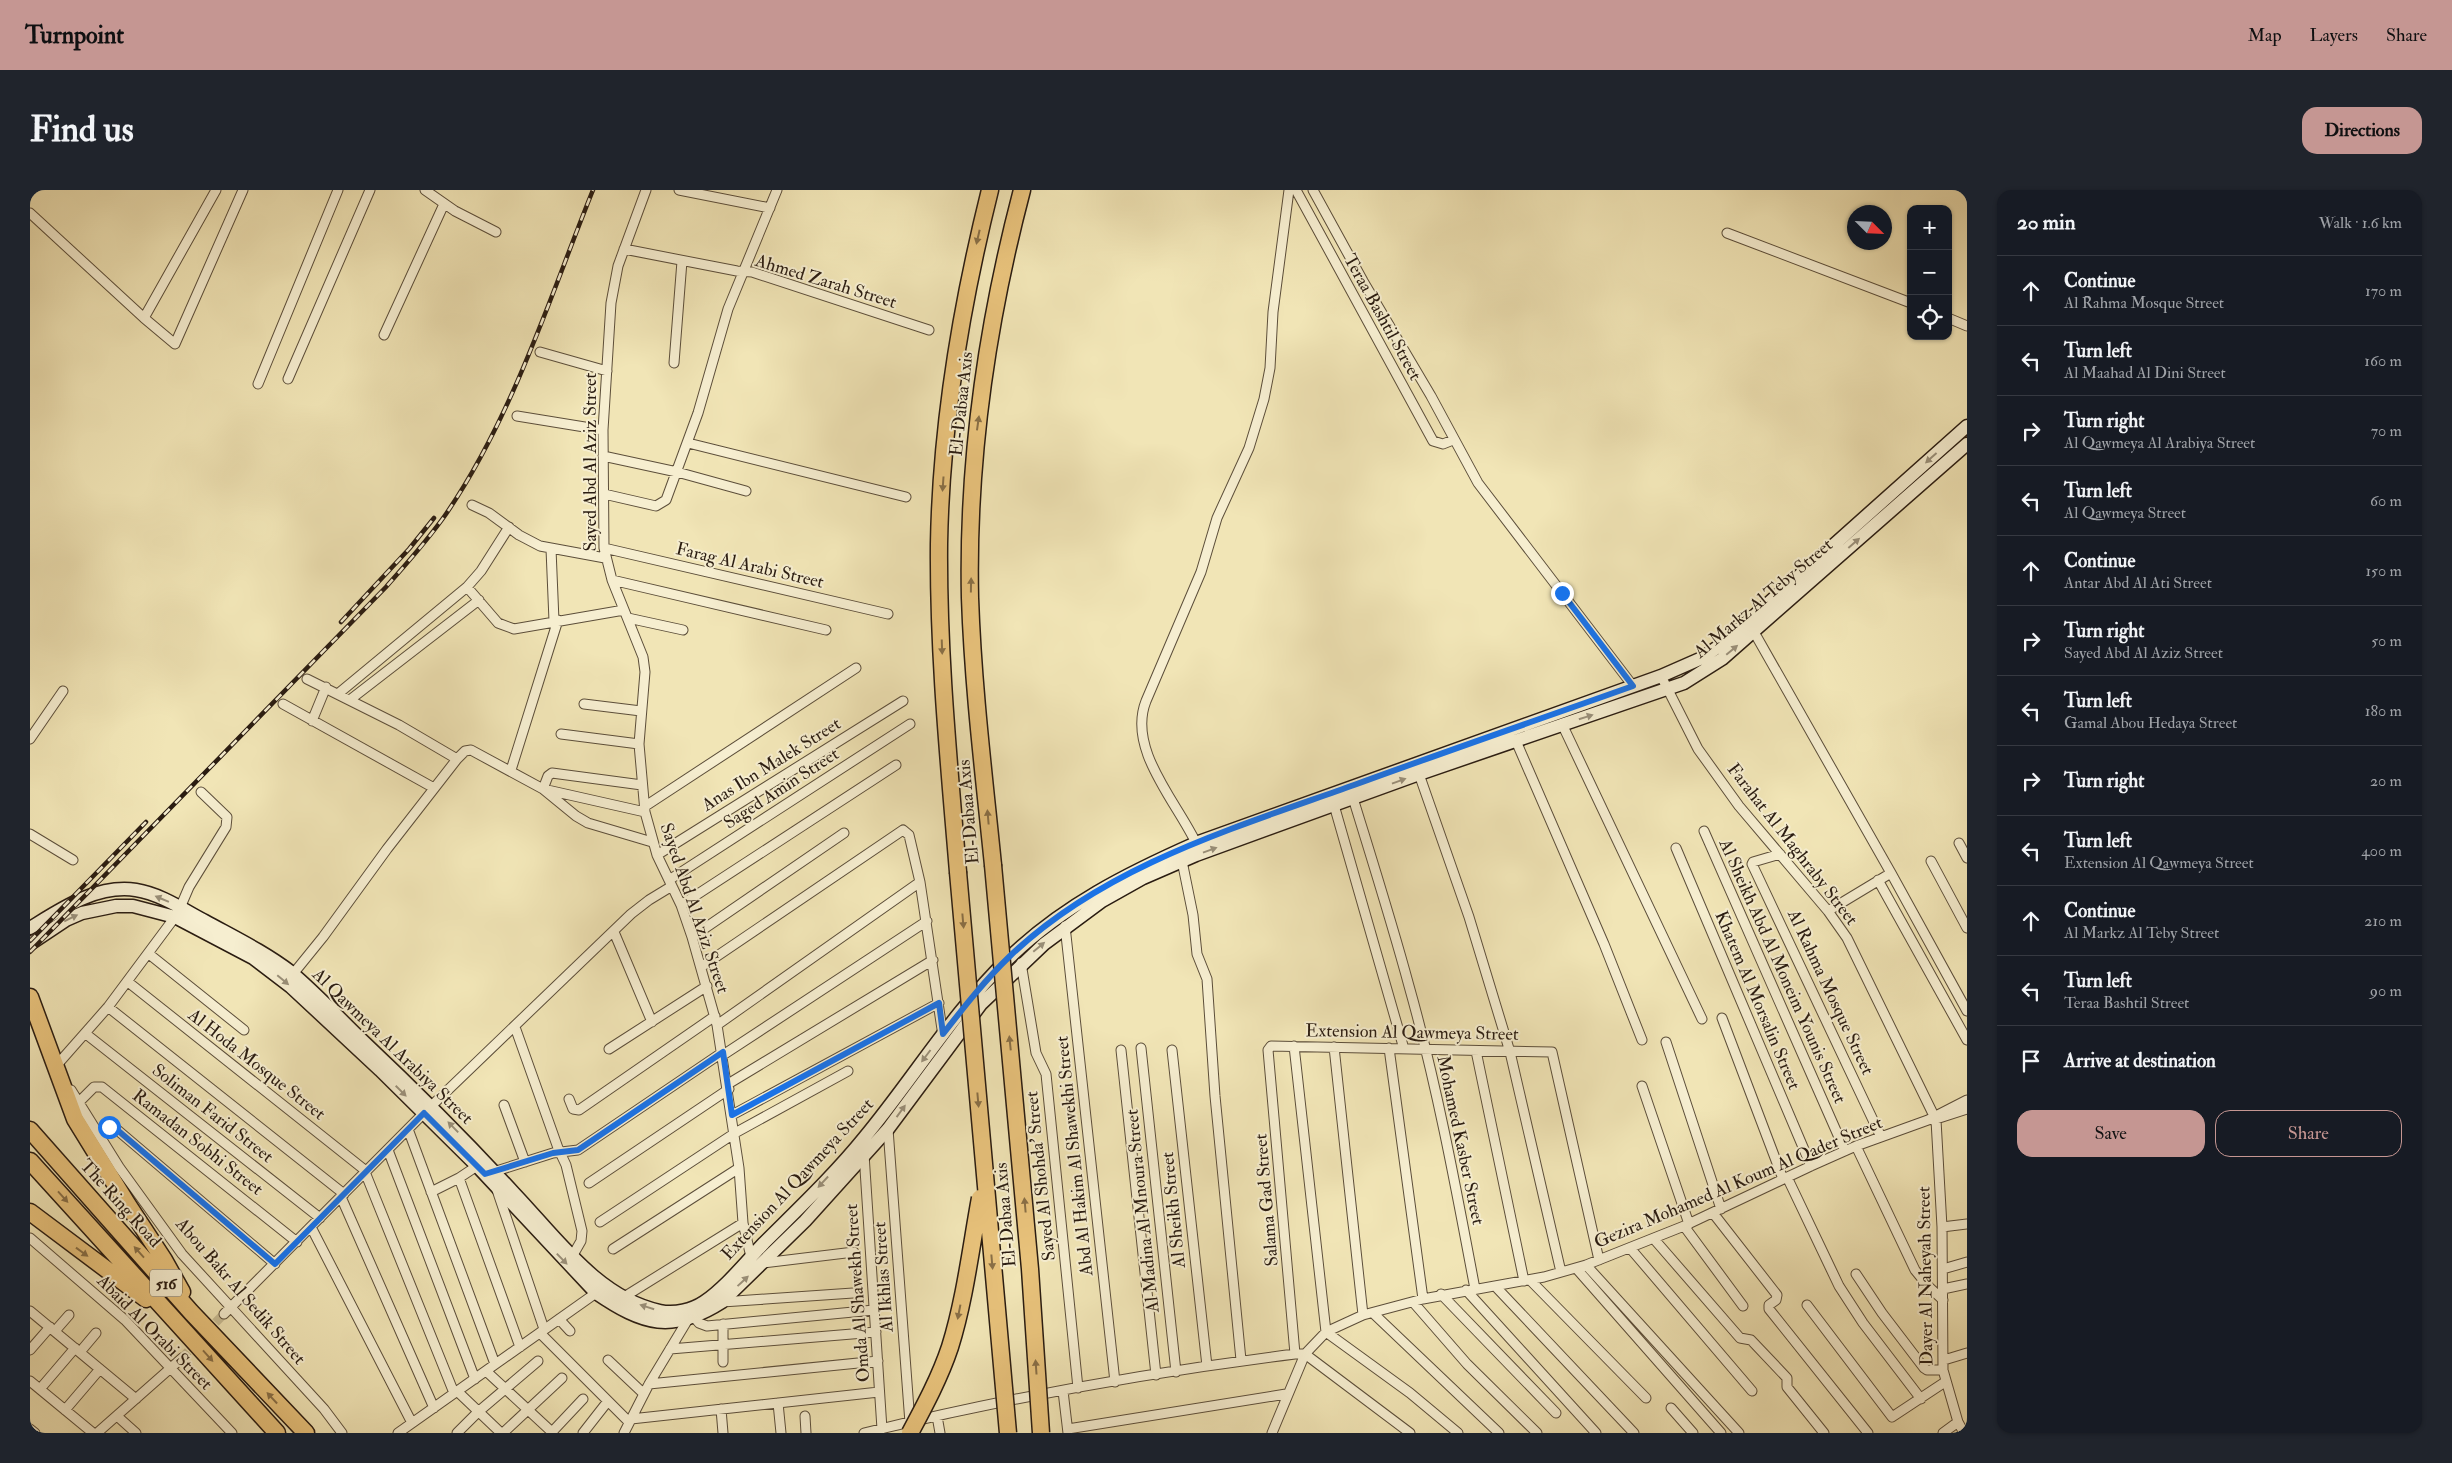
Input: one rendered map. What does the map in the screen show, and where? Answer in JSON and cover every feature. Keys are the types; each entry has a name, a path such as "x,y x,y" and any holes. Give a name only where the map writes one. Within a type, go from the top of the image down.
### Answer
{"highway":[{"name":"El-Dabaa Axis","path":"990,190 957,336 946,432 940,542 944,702 984,1178 1008,1433"},
{"name":"El-Dabaa Axis","path":"1022,190 1006,248 989,340 976,436 971,543 972,648 1029,1259 1041,1433"},
{"path":"30,997 75,1119 164,1260 191,1312"},
{"name":"The Ring Road","path":"30,1130 191,1312 306,1433"},
{"name":"516","path":"30,1161 277,1433"},
{"path":"910,1428 939,1374 958,1318 984,1178"},
{"path":"30,1212 187,1332"}],"street":[{"path":"144,318 216,190"},
{"path":"30,213 175,344 243,190"},
{"path":"258,384 338,190"},
{"path":"288,379 370,190"},
{"path":"425,190 444,204 496,232"},
{"name":"Sayed Abd Al Aziz Street","path":"646,190 624,249 614,284 603,430 604,548 612,580 643,657 645,672 640,744 644,809 656,855 671,883 692,937 716,1020 723,1053 740,1168 743,1223 751,1257"},
{"path":"679,190 770,208"},
{"path":"604,494 661,505 666,500 701,405 723,325 777,190"},
{"path":"1196,843 1147,755 1141,720 1146,701 1201,572 1217,518 1249,448 1264,400 1270,368 1272,312 1289,190"},
{"name":"Teraa Bashtil Street","path":"1296,190 1433,440 1442,444 1453,440"},
{"name":"Teraa Bashtil Street","path":"1313,190 1363,281 1431,396 1453,440 1478,483 1495,508 1527,545 1549,578 1633,686"},
{"path":"384,334 444,204"},
{"path":"1727,233 1907,300"},
{"name":"Ahmed Zarah Street","path":"624,249 752,272 929,330"},
{"path":"674,363 682,260"},
{"path":"1952,320 1967,326"},
{"path":"540,352 606,371"},
{"path":"518,416 603,430"},
{"name":"Al Markz Al Teby Street","path":"1373,778 1661,676 1702,658 1725,642 1966,430"},
{"path":"688,443 906,497"},
{"name":"Al Markz Al Teby Street","path":"1353,798 1562,724 1669,690 1709,668 1754,632 1967,444"},
{"path":"604,456 677,472 746,491"},
{"path":"472,505 489,513 529,542 551,549 605,558"},
{"path":"339,694 467,588 509,527"},
{"name":"Farag Al Arabi Street","path":"604,548 888,614"},
{"path":"511,770 556,620 551,549"},
{"path":"612,580 826,630"},
{"path":"467,588 504,627 514,629 556,620 626,614 683,630"},
{"path":"351,699 479,600"},
{"path":"1754,632 1891,872 1967,1011"},
{"path":"543,789 644,809 856,668"},
{"name":"Farahat Al Maghraby Street","path":"1661,676 1698,749 1739,806 1838,924 1856,956 1933,1119"},
{"path":"307,679 351,699 457,759"},
{"path":"312,720 326,687"},
{"path":"30,739 63,691"},
{"name":"Anas Ibn Malek Street","path":"656,855 903,701"},
{"path":"283,704 434,788"},
{"path":"584,704 641,711"},
{"name":"Saged Amin Street","path":"227,1311 298,1242 408,1129 649,900 671,883 910,724"},
{"path":"1562,724 1702,1019"},
{"path":"561,734 640,744"},
{"path":"1516,741 1604,944 1642,1040"},
{"path":"293,974 324,937 386,849 465,751 471,750 511,770 543,789 576,816 588,823 652,842"},
{"path":"680,905 896,766"},
{"path":"543,789 548,776 552,773 642,785"},
{"path":"1419,774 1469,917 1510,1052 1561,1272"},
{"name":"Extension Al Qawmeya Street","path":"624,1433 649,1384 692,1314 751,1257 864,1139 986,980 1037,934 1109,884 1196,843 1373,778"},
{"path":"55,1066 86,1034 150,954 177,912 189,887 226,827 227,817 201,792"},
{"name":"Extension Al Qawmeya Street","path":"692,1314 722,1302 833,1191 888,1129 981,1004 1021,963 1065,926 1123,890 1182,861 1353,798"},
{"name":"Mohamed Kasber Street","path":"1353,798 1410,986 1426,1050 1452,1168 1475,1289"},
{"path":"1334,805 1404,1048"},
{"path":"701,966 900,831 907,831 920,882 927,921 945,1050"},
{"name":"Al Sheikh Abd Al Moneim Younis Street","path":"1704,831 1845,1151"},
{"path":"692,937 844,833"},
{"path":"32,838 73,860"},
{"path":"1959,843 1967,858"},
{"name":"Khatem Al Morsalin Street","path":"1676,848 1811,1166"},
{"name":"Al Rahma Mosque Street","path":"1780,854 1753,862 1752,864 1882,1137"},
{"path":"1182,861 1192,915 1196,954 1207,979 1215,1096 1241,1360"},
{"path":"1931,861 1967,928"},
{"path":"1828,911 1891,872"},
{"path":"1878,880 1967,1040"},
{"path":"569,1099 573,1109 578,1110 716,1020 920,882"},
{"name":"Al Qawmeya Al Arabiya Street","path":"30,928 93,895 122,890 138,891 177,912 279,976 316,1008 428,1110 596,1293 630,1313 660,1323 692,1314"},
{"name":"Al Qawmeya Al Arabiya Street","path":"30,944 66,920 99,908 133,906 177,912 234,937 293,974 486,1171 608,1288 640,1305 664,1312 692,1314"},
{"path":"432,1192 459,1178 578,1150 723,1053 927,921"},
{"name":"Abd Al Hakim Al Shawekhi Street","path":"1065,926 1115,1382"},
{"path":"614,932 652,1022"},
{"path":"150,954 244,1030"},
{"path":"589,1183 728,1087 933,960"},
{"name":"Sayed Al Shohda' Street","path":"1021,963 1036,1053 1046,1074 1078,1388"},
{"name":"Al Hoda Mosque Street","path":"128,982 366,1172"},
{"path":"609,1049 707,986"},
{"path":"732,1115 939,1003"},
{"path":"108,1007 342,1196 434,1408"},
{"path":"1722,1018 1785,1178 1839,1286 1863,1323 1921,1399"},
{"path":"514,1027 559,1153 566,1165 582,1231 581,1241 573,1255"},
{"name":"Soliman Farid Street","path":"86,1034 320,1218"},
{"path":"1666,1042 1717,1211 1776,1295 1776,1300 1769,1305 1769,1309 1868,1433"},
{"name":"Extension Al Qawmeya Street","path":"1272,1046 1552,1052 1599,1260"},
{"name":"Salama Gad Street","path":"1272,1046 1268,1050 1300,1354"},
{"path":"1294,1046 1326,1332 1410,1393 1458,1433"},
{"path":"1334,1047 1363,1315"},
{"name":"Al Madina Al Mnoura Street","path":"1141,1048 1176,1372"},
{"path":"1389,1048 1423,1299"},
{"path":"1121,1050 1156,1375"},
{"name":"Al Sheikh Street","path":"1172,1050 1207,1366"},
{"path":"1476,1051 1527,1280 1646,1398"},
{"name":"Abou Bakr Al Sedik Street","path":"55,1066 100,1137 182,1254 227,1311 324,1409 342,1433"},
{"path":"600,1222 735,1133 848,1071"},
{"path":"1642,1086 1687,1225 1743,1306"},
{"name":"Ramadan Sobhi Street","path":"78,1103 94,1087 102,1087 298,1242"},
{"path":"1933,1119 1967,1100"},
{"path":"504,1104 525,1162"},
{"path":"1933,1119 1967,1109"},
{"name":"Gezira Mohamed Al Koum Al Qader Street","path":"1272,1433 1300,1354 1326,1332 1363,1315 1374,1314 1441,1294 1527,1280 1586,1265 1687,1225 1856,1146 1933,1119"},
{"name":"Dayer Al Naheyah Street","path":"1933,1119 1942,1227 1945,1382 1958,1422 1964,1433"},
{"path":"100,1137 109,1127 115,1128 275,1264"},
{"path":"408,1129 495,1364"},
{"name":"Al Ikhlas Street","path":"888,1129 910,1428"},
{"path":"1856,1146 1915,1270 1943,1300"},
{"path":"388,1150 475,1379"},
{"name":"Omda Al Shawekh Street","path":"864,1154 880,1392 887,1430"},
{"path":"613,1250 740,1168"},
{"path":"366,1172 456,1392 502,1433 562,1378"},
{"path":"459,1178 520,1347"},
{"path":"496,1186 542,1331 608,1401 630,1420 880,1392"},
{"path":"624,1297 743,1223"},
{"path":"1942,1227 1967,1224"},
{"path":"311,1227 406,1429 596,1293"},
{"name":"Abaid Al Orabi Street","path":"30,1238 125,1320 232,1433"},
{"path":"1654,1239 1740,1338 1752,1340 1787,1378 1787,1387 1824,1433"},
{"path":"1630,1248 1752,1390"},
{"path":"763,1263 854,1252"},
{"path":"1943,1269 1967,1262"},
{"path":"1586,1265 1740,1433"},
{"path":"1576,1268 1721,1433"},
{"path":"1856,1274 1882,1313 1924,1368 1927,1370 1944,1365 1967,1353"},
{"path":"1943,1288 1967,1284"},
{"path":"1495,1286 1634,1433"},
{"path":"1466,1290 1596,1433"},
{"path":"722,1302 853,1293"},
{"path":"1441,1294 1556,1413"},
{"path":"1413,1302 1467,1364 1537,1433"},
{"path":"1807,1305 1892,1417 1945,1382"},
{"path":"692,1314 704,1326 874,1310"},
{"path":"30,1311 136,1399"},
{"path":"1374,1314 1499,1433"},
{"path":"30,1350 69,1315"},
{"path":"559,1319 570,1331"},
{"path":"723,1324 723,1362"},
{"path":"670,1349 876,1332"},
{"path":"40,1389 77,1350 96,1334"},
{"path":"864,1433 910,1428 937,1416 1078,1388 1241,1360 1300,1354 1410,1433"},
{"path":"97,1433 182,1358"},
{"path":"608,1360 644,1394"},
{"path":"457,1433 478,1412 538,1361"},
{"path":"649,1384 878,1361"},
{"path":"65,1410 100,1369"},
{"path":"486,1371 552,1433 583,1399"},
{"path":"30,1381 93,1433"},
{"path":"1063,1391 1068,1431 1286,1394"},
{"path":"583,1433 608,1401"},
{"path":"778,1403 781,1433"},
{"path":"1671,1408 1693,1433"},
{"path":"721,1409 724,1433"},
{"path":"117,1416 136,1433"},
{"path":"805,1416 806,1433"},
{"path":"937,1416 940,1433"},
{"path":"1942,1433 1958,1422"},
{"path":"30,1429 34,1433"}],"tunnel":[{"path":"206,1332 224,1314"},
{"path":"182,1358 197,1342"}],"railway":[{"path":"30,952 386,587 439,524 470,476 510,397 545,315 593,190"},
{"path":"341,622 409,549 434,518"},
{"path":"30,941 146,822"}],"route":[{"path":"109,1127 115,1128 275,1264 424,1113 485,1174 553,1153 566,1153 578,1150 723,1052 732,1115 939,1003 943,1034 986,980 1010,956 1092,894 1141,867 1196,843 1264,817 1633,686 1562,593"}]}
